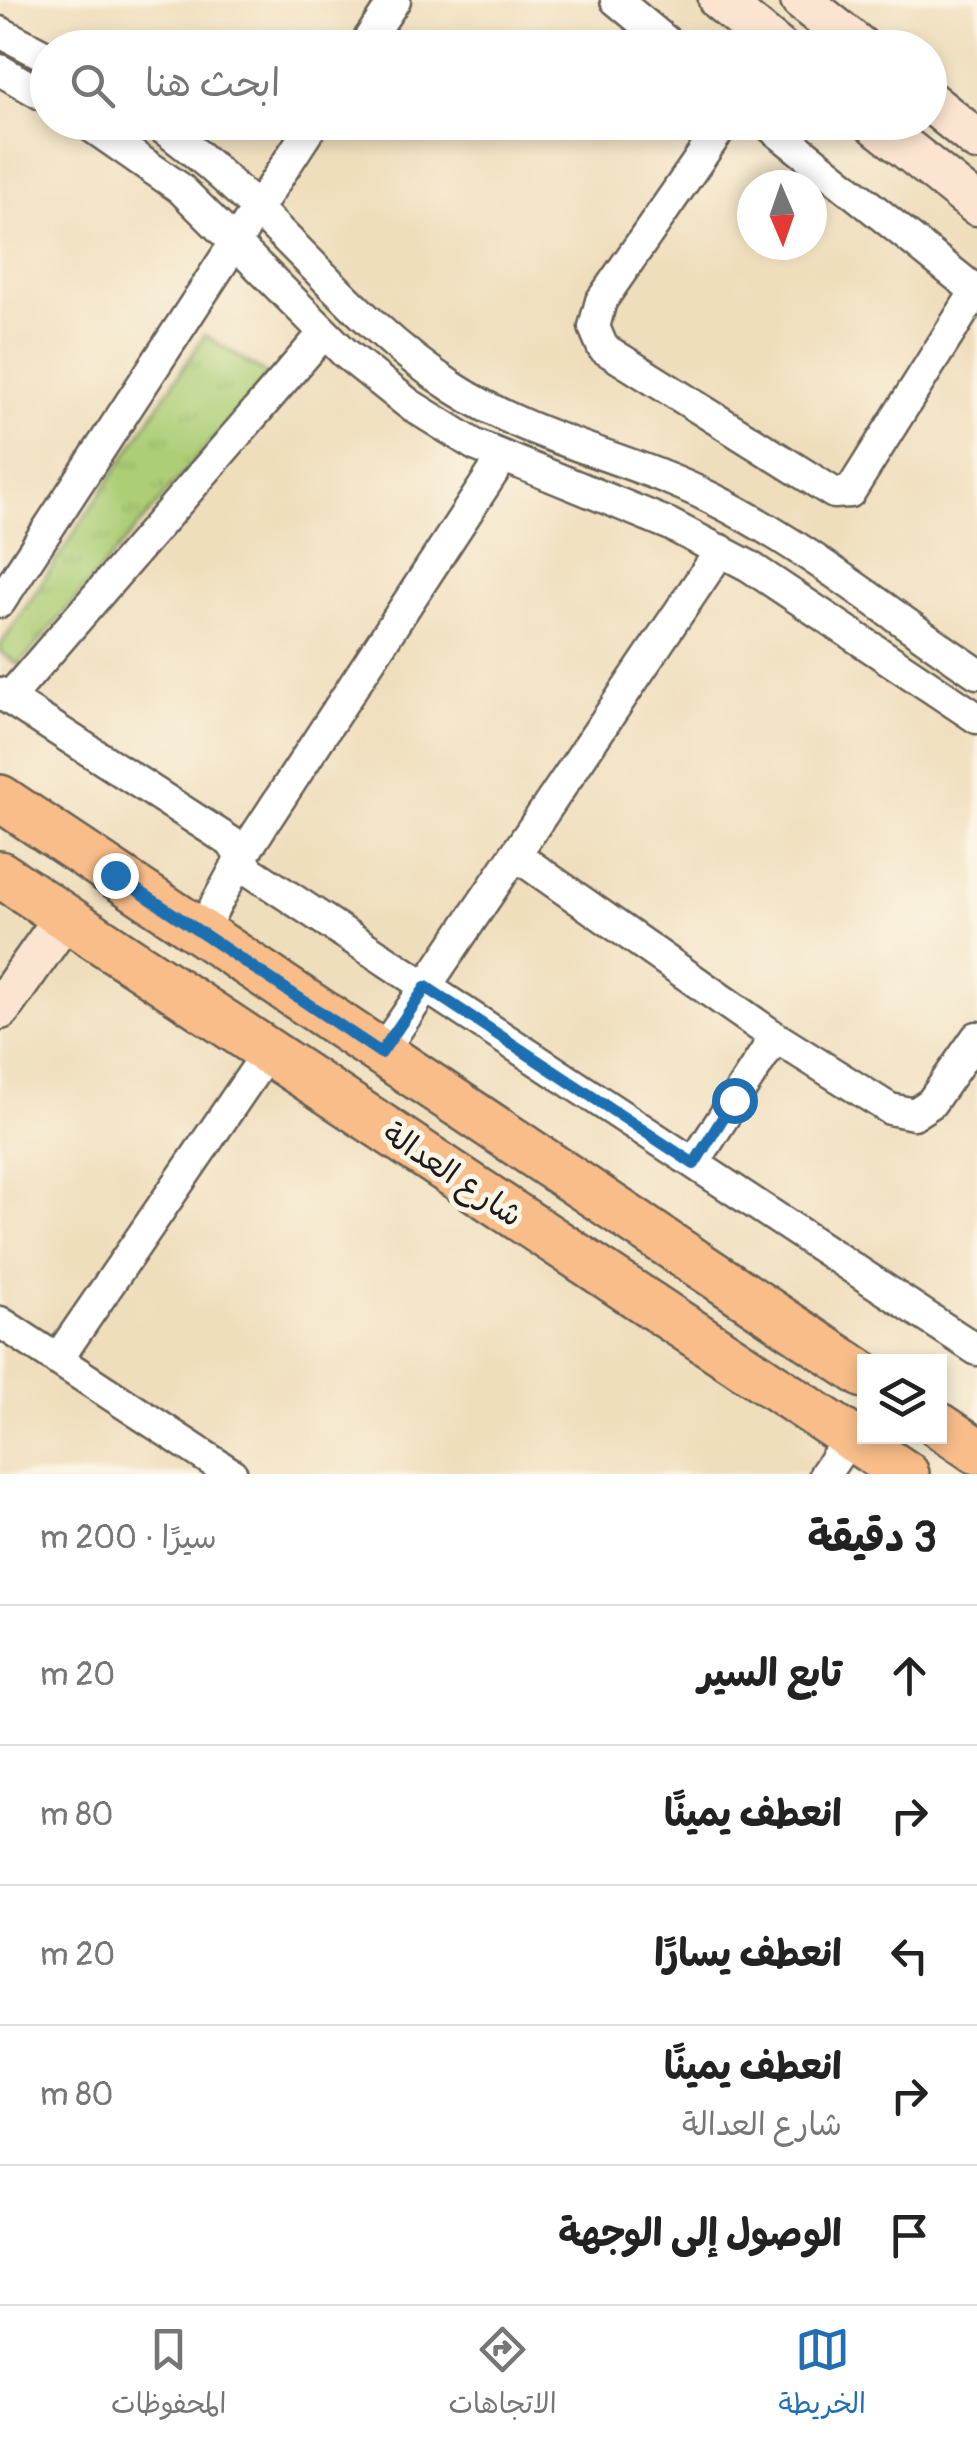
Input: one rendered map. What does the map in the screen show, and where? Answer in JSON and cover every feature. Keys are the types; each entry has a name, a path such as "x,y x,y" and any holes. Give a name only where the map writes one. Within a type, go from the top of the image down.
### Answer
{"main road":[{"path":"719,0 756,30"},
{"path":"802,0 839,30"},
{"path":"947,116 977,140"},
{"path":"896,140 977,205"},
{"name":"شارع العدالة","path":"0,798 857,1371"},
{"name":"شارع العدالة","path":"0,874 906,1474"},
{"path":"0,1009 65,916"},
{"path":"947,1431 977,1450"}],"street":[{"path":"375,30 394,0"},
{"path":"616,0 652,30"},
{"path":"0,32 30,48"},
{"path":"5,83 30,92"},
{"path":"111,140 180,188 237,241 324,333 409,404 503,457 615,501 721,550 788,589 977,718"},
{"path":"176,140 258,208 379,332 457,390 540,433 668,478 750,519 824,563 848,586 977,673"},
{"path":"0,602 302,140"},
{"path":"712,140 601,301 594,326 603,348 834,492 850,492 976,292 787,140"},
{"path":"324,333 4,695 230,842 250,871 977,1350"},
{"path":"201,932 242,858 503,457"},
{"path":"381,1053 721,550"},
{"path":"517,856 775,1037 890,1109 914,1114 931,1104 977,1036"},
{"path":"694,1164 775,1037"},
{"path":"57,1360 268,1052"},
{"path":"0,1322 232,1474"},
{"path":"826,1474 850,1437"}],"green space":[{"path":"205,335 268,375 19,665 0,652 0,646"}],"route":[{"path":"115,875 381,1053 426,987 694,1164 734,1100"}]}
